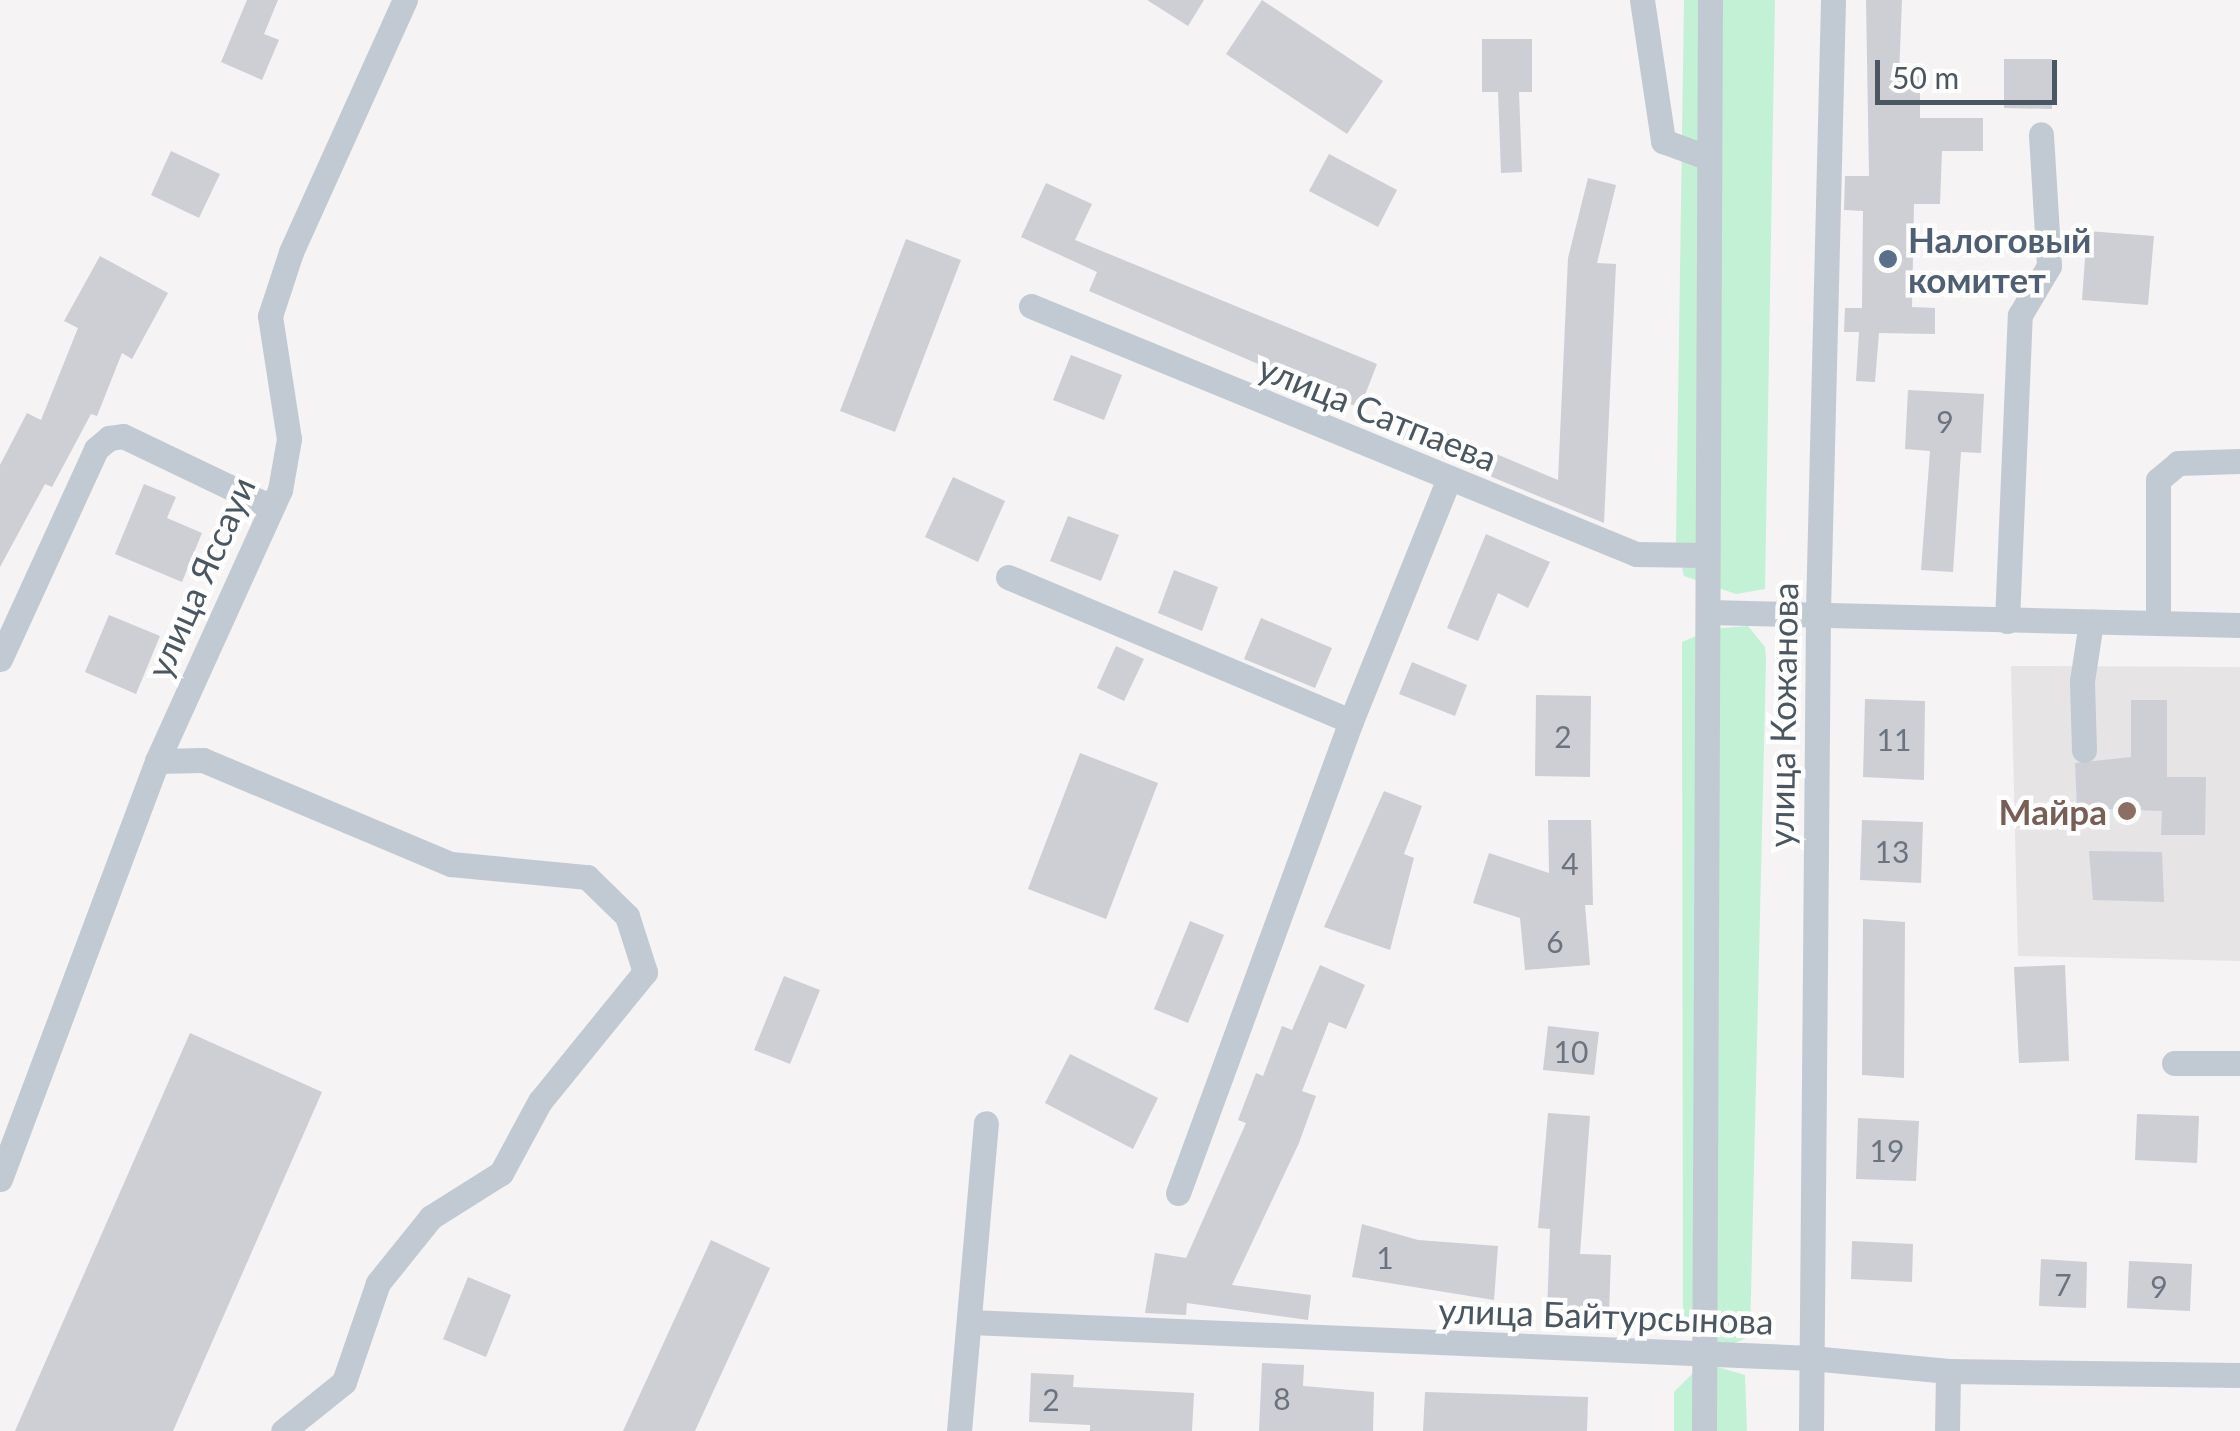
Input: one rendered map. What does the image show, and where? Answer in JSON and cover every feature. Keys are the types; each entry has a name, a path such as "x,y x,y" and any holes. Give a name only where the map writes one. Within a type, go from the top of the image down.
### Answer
{"street":[{"name":"улица Яссауи","path":"0,1179 157,762 269,506 280,490 288,439 270,316 291,252 405,0"},
{"path":"1642,0 1664,141 1708,158"},
{"name":"улица Кожанова","path":"1704,1431 1710,0"},
{"name":"улица Кожанова","path":"1811,1431 1818,610 1832,0"},
{"path":"2007,620 2020,315 2048,266 2041,134"},
{"name":"улица Сатпаева","path":"1031,306 1636,554 1705,554"},
{"path":"0,659 96,449 109,438 123,436 269,506"},
{"path":"2158,624 2158,480 2178,463 2240,460"},
{"path":"1178,1193 1351,721 1449,479"},
{"path":"1008,577 1351,721"},
{"path":"1708,612 1818,610 2007,620 2240,625"},
{"path":"2084,750 2082,681 2091,622"},
{"path":"157,762 203,760 451,864 587,877 627,916 644,972 540,1101 494,1181 431,1217 378,1282 344,1382 283,1431"},
{"path":"2174,1062 2240,1062"},
{"path":"959,1431 986,1123"},
{"name":"улица Байтурсынова","path":"970,1322 1706,1357 1810,1358 1948,1372 2240,1375"},
{"path":"1947,1431 1948,1372"}],"shaded area":[{"name":"Майра","path":"2011,666 2240,667 2240,961 2018,956"}],"green space":[{"path":"1684,0 1775,0 1765,589 1736,594 1684,576 1676,542"},
{"path":"1748,626 1765,647 1766,660 1750,1337 1723,1347 1698,1341 1683,1324 1682,642 1712,629"},
{"path":"1714,1366 1745,1375 1747,1431 1674,1431 1674,1392 1693,1373"}],"building":[{"path":"247,0 278,0 264,34 279,40 262,80 221,62"},
{"path":"1147,0 1204,0 1188,26"},
{"path":"1262,0 1383,81 1347,134 1226,54"},
{"path":"1866,0 1902,0 1899,76 1920,76 1920,118 1983,118 1983,151 1942,151 1940,204 1914,204 1912,307 1935,308 1935,334 1879,333 1875,382 1856,381 1859,332 1844,332 1845,308 1862,308 1863,211 1844,210 1845,176 1869,176"},
{"path":"1482,39 1532,39 1532,92 1519,92 1522,172 1501,173 1498,92 1482,92"},
{"path":"2004,59 2052,59 2052,109 2004,108"},
{"path":"171,151 220,174 199,218 151,195"},
{"path":"1329,154 1397,190 1378,227 1309,191"},
{"path":"1588,178 1616,185 1597,263 1616,264 1604,523 1392,436 1401,414 1558,480 1568,258"},
{"path":"1046,183 1092,204 1075,240 1377,364 1360,408 1089,291 1097,272 1021,237"},
{"path":"2087,231 2154,236 2148,305 2082,300"},
{"path":"906,239 961,260 895,432 840,411"},
{"path":"100,256 168,293 132,359 122,353 97,416 91,414 52,487 45,484 0,567 0,465 27,413 41,420 78,328 64,321"},
{"path":"1071,355 1122,375 1104,420 1053,400"},
{"path":"1908,390 1984,394 1981,453 1961,452 1953,572 1921,570 1930,451 1905,449"},
{"path":"953,477 1005,501 978,562 925,537"},
{"path":"144,484 176,497 167,518 202,533 182,582 115,554"},
{"path":"1068,516 1119,535 1101,581 1050,561"},
{"path":"1486,534 1550,562 1528,608 1498,593 1478,641 1447,628"},
{"path":"1174,570 1218,587 1202,631 1158,613"},
{"path":"109,615 160,636 136,694 85,672"},
{"path":"1261,618 1332,648 1315,688 1244,659"},
{"path":"1116,646 1144,659 1124,701 1097,688"},
{"path":"1412,662 1467,685 1455,716 1399,694"},
{"path":"1536,695 1591,696 1590,777 1535,776"},
{"path":"1865,699 1925,701 1924,780 1863,777"},
{"path":"2131,700 2167,700 2167,777 2206,777 2205,835 2161,835 2162,811 2077,808 2075,763 2131,757"},
{"path":"1080,753 1158,783 1106,919 1028,889"},
{"path":"1384,791 1422,806 1404,854 1414,858 1390,950 1324,927"},
{"path":"1548,820 1591,820 1593,905 1585,905 1590,965 1525,970 1520,918 1473,903 1489,853 1549,873"},
{"path":"1862,820 1923,822 1921,883 1860,880"},
{"path":"2089,851 2162,852 2164,902 2093,900"},
{"path":"1863,919 1905,922 1904,1078 1862,1075"},
{"path":"1190,921 1224,935 1188,1023 1154,1009"},
{"path":"1320,965 1365,985 1346,1029 1329,1022 1302,1091 1316,1096 1299,1143 1232,1285 1311,1295 1308,1320 1187,1303 1186,1315 1145,1313 1155,1253 1186,1258 1246,1123 1238,1120 1256,1073 1263,1076 1282,1026 1292,1030"},
{"path":"2065,965 2069,1061 2019,1063 2014,967"},
{"path":"784,976 820,990 790,1064 754,1050"},
{"path":"1548,1026 1599,1032 1594,1075 1543,1070"},
{"path":"190,1033 322,1092 173,1431 15,1431"},
{"path":"1070,1054 1158,1098 1133,1149 1045,1103"},
{"path":"1548,1113 1590,1116 1580,1254 1611,1255 1609,1315 1547,1313 1550,1229 1538,1228"},
{"path":"2137,1114 2199,1116 2197,1163 2135,1160"},
{"path":"1858,1118 1919,1121 1916,1181 1856,1179"},
{"path":"1362,1224 1418,1240 1498,1246 1494,1300 1352,1277"},
{"path":"711,1240 770,1268 695,1431 623,1431"},
{"path":"1852,1241 1913,1244 1912,1282 1851,1279"},
{"path":"2041,1259 2087,1262 2086,1308 2039,1306"},
{"path":"2129,1261 2192,1264 2190,1311 2127,1308"},
{"path":"468,1277 511,1295 486,1357 443,1339"},
{"path":"1262,1363 1304,1365 1303,1386 1374,1392 1373,1431 1259,1431"},
{"path":"1031,1373 1074,1375 1073,1387 1194,1393 1192,1431 1090,1431 1090,1425 1029,1422"},
{"path":"1425,1392 1588,1397 1587,1431 1423,1431"}],"place":[{"name":"Налоговый комитет","path":"1888,259"},
{"name":"Майра","path":"2127,811"}]}
